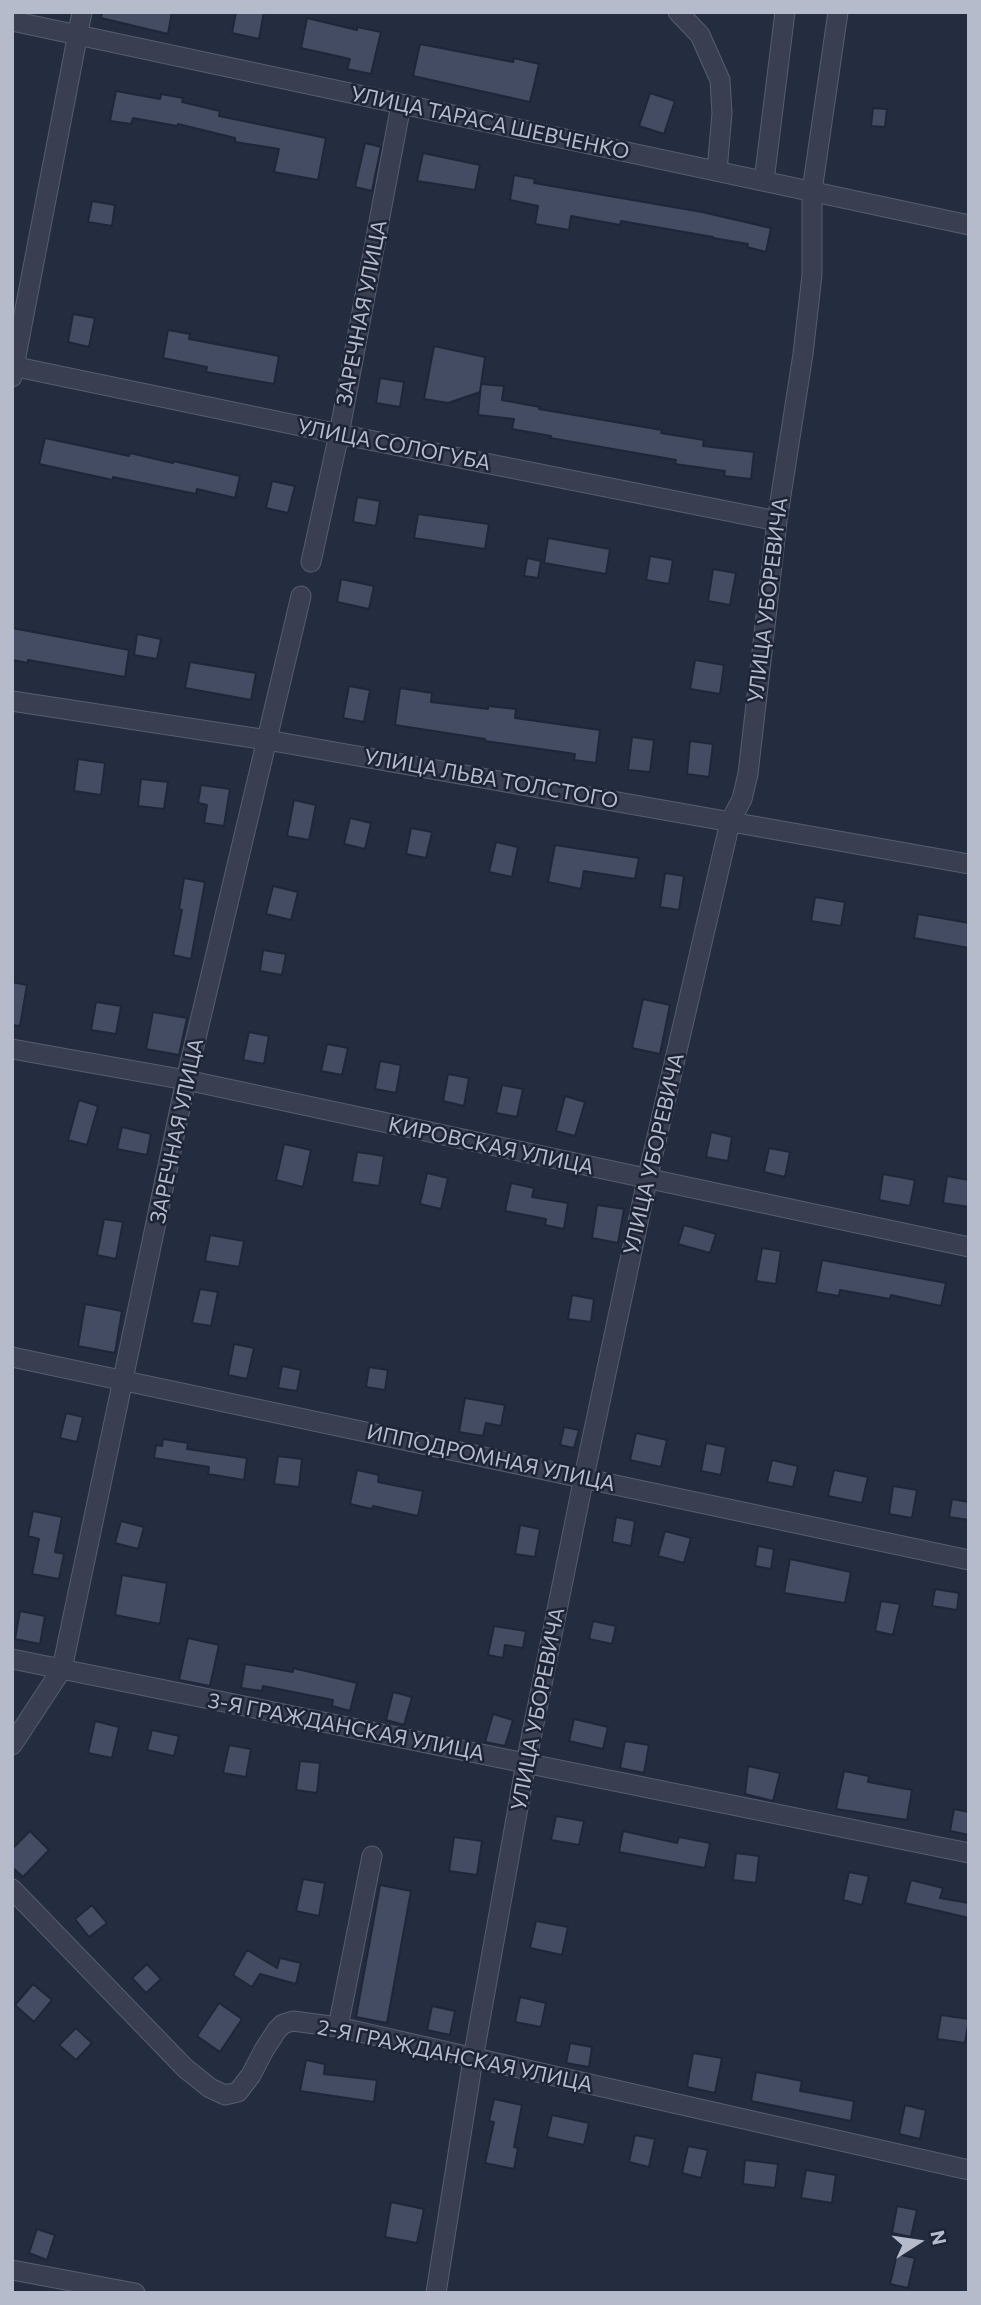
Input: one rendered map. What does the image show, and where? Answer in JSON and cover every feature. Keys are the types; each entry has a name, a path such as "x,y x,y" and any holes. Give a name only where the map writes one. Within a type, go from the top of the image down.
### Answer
{"street":[{"path":"13,370 82,12"},
{"path":"678,12 700,35 720,80 722,113 717,171"},
{"path":"764,181 785,12"},
{"name":"УЛИЦА УБОРЕВИЧА","path":"436,2293 472,2059 526,1763 584,1477 647,1180 730,822 742,799 748,775 777,521 803,354 812,275 812,191 838,12"},
{"name":"УЛИЦА ТАРАСА ШЕВЧЕНКО","path":"12,21 969,225"},
{"name":"ЗАРЕЧНАЯ УЛИЦА","path":"311,562 339,434 401,105"},
{"name":"УЛИЦА СОЛОГУБА","path":"13,370 777,521"},
{"name":"ЗАРЕЧНАЯ УЛИЦА","path":"62,1669 125,1380 186,1080 301,596"},
{"name":"УЛИЦА ЛЬВА ТОЛСТОГО","path":"12,701 267,740 969,864"},
{"name":"КИРОВСКАЯ УЛИЦА","path":"12,1049 186,1080 969,1247"},
{"name":"ИППОДРОМНАЯ УЛИЦА","path":"12,1357 969,1560"},
{"name":"3-Я ГРАЖДАНСКАЯ УЛИЦА","path":"12,1658 969,1853"},
{"path":"12,1745 62,1669"},
{"path":"338,2027 372,1856"},
{"name":"2-Я ГРАЖДАНСКАЯ УЛИЦА","path":"12,1889 185,2068 210,2088 225,2095 238,2092 283,2024 293,2021 338,2027 969,2170"},
{"path":"12,2270 135,2293"}],"building":[{"path":"102,12 172,12 168,34 101,18"},
{"path":"236,12 264,12 259,39 232,33"},
{"path":"307,18 357,30 357,27 381,32 371,74 347,69 350,59 301,48"},
{"path":"420,44 513,62 514,58 539,64 530,102 413,76"},
{"path":"116,91 160,99 161,94 183,98 182,102 220,111 219,116 326,138 318,180 274,172 279,149 235,142 235,138 178,124 177,126 133,118 131,124 110,121"},
{"path":"650,93 675,101 664,134 639,126"},
{"path":"873,108 887,109 885,127 871,126"},
{"path":"365,143 381,147 372,191 355,187"},
{"path":"423,153 480,165 475,190 417,181"},
{"path":"514,175 535,179 534,183 702,212 771,228 766,252 747,247 748,244 621,221 620,225 571,216 569,230 535,224 538,206 510,200"},
{"path":"92,201 115,205 112,226 88,222"},
{"path":"73,314 95,318 89,347 68,342"},
{"path":"168,330 190,334 189,339 279,356 274,384 206,372 207,367 163,358"},
{"path":"434,346 485,357 480,392 448,403 424,399"},
{"path":"380,378 404,382 400,407 376,403"},
{"path":"481,384 504,386 502,400 662,430 661,433 704,440 703,446 754,452 751,479 724,476 725,471 675,464 676,460 512,429 514,419 478,415"},
{"path":"45,438 240,476 235,498 197,489 196,494 113,477 113,480 39,464"},
{"path":"272,481 295,486 288,513 266,508"},
{"path":"357,497 380,501 376,526 353,522"},
{"path":"418,514 489,524 485,549 414,538"},
{"path":"548,538 610,549 606,574 544,563"},
{"path":"650,556 673,560 669,584 646,580"},
{"path":"527,558 541,561 538,578 524,576"},
{"path":"713,569 736,573 730,605 708,601"},
{"path":"341,579 374,586 369,609 337,602"},
{"path":"12,628 129,650 125,677 28,660 28,663 12,660"},
{"path":"137,634 161,639 157,659 134,655"},
{"path":"695,660 724,665 720,694 690,689"},
{"path":"190,662 256,673 251,700 185,688"},
{"path":"349,686 370,690 364,722 343,718"},
{"path":"400,688 432,693 431,702 488,709 488,706 516,709 515,718 600,730 596,763 574,760 575,754 395,725"},
{"path":"632,737 654,740 650,772 628,770"},
{"path":"690,741 713,744 709,777 687,774"},
{"path":"78,759 105,763 101,795 74,791"},
{"path":"141,779 168,782 164,809 138,806"},
{"path":"201,785 230,789 224,826 204,823 207,805 198,803"},
{"path":"294,800 316,805 309,840 287,836"},
{"path":"350,818 371,823 365,849 344,844"},
{"path":"411,828 432,832 426,858 406,854"},
{"path":"496,842 518,847 512,877 489,872"},
{"path":"555,845 639,858 635,879 584,871 581,889 548,882"},
{"path":"665,873 684,876 679,910 660,907"},
{"path":"184,878 205,882 191,959 173,955 182,910 179,909"},
{"path":"273,886 298,892 291,920 266,914"},
{"path":"815,897 845,902 841,926 811,921"},
{"path":"918,914 969,923 969,948 914,938"},
{"path":"263,950 286,954 282,975 260,971"},
{"path":"12,982 27,985 20,1026 12,1025"},
{"path":"643,999 670,1005 660,1054 632,1048"},
{"path":"96,1002 121,1006 116,1034 91,1030"},
{"path":"153,1012 187,1018 179,1055 146,1049"},
{"path":"249,1032 269,1036 264,1064 243,1060"},
{"path":"327,1044 348,1048 342,1075 321,1071"},
{"path":"380,1061 401,1065 396,1093 375,1089"},
{"path":"448,1074 469,1078 464,1106 443,1101"},
{"path":"502,1085 523,1089 517,1117 496,1113"},
{"path":"565,1096 585,1102 575,1136 556,1131"},
{"path":"79,1100 98,1106 87,1145 68,1140"},
{"path":"122,1127 151,1134 147,1155 117,1149"},
{"path":"711,1132 732,1137 728,1161 706,1157"},
{"path":"284,1144 311,1150 303,1187 276,1180"},
{"path":"769,1148 790,1152 785,1177 764,1172"},
{"path":"357,1152 384,1156 379,1186 352,1182"},
{"path":"427,1173 448,1178 441,1209 420,1204"},
{"path":"883,1174 915,1180 910,1206 879,1200"},
{"path":"947,1176 969,1180 969,1207 943,1203"},
{"path":"511,1183 534,1188 532,1197 568,1203 564,1229 545,1225 546,1219 505,1211"},
{"path":"597,1205 624,1209 618,1243 592,1238"},
{"path":"104,1219 123,1222 116,1259 97,1255"},
{"path":"684,1225 716,1234 710,1253 678,1244"},
{"path":"210,1235 244,1241 239,1267 205,1261"},
{"path":"762,1248 781,1251 776,1284 756,1281"},
{"path":"822,1260 946,1283 941,1306 891,1295 890,1299 840,1290 839,1296 816,1292"},
{"path":"200,1289 218,1292 211,1326 192,1323"},
{"path":"572,1295 594,1299 591,1322 568,1319"},
{"path":"85,1304 122,1311 115,1353 78,1346"},
{"path":"234,1344 254,1348 247,1379 228,1375"},
{"path":"282,1366 301,1370 297,1391 278,1388"},
{"path":"369,1367 388,1370 385,1390 366,1387"},
{"path":"465,1398 505,1405 501,1426 486,1423 483,1436 459,1432"},
{"path":"66,1413 83,1417 77,1442 60,1438"},
{"path":"564,1427 579,1430 574,1448 560,1445"},
{"path":"636,1433 667,1440 661,1467 630,1460"},
{"path":"163,1439 188,1443 187,1449 247,1458 244,1480 208,1474 209,1467 154,1458 156,1445 162,1446"},
{"path":"706,1443 726,1447 721,1475 701,1471"},
{"path":"278,1456 302,1459 299,1487 274,1484"},
{"path":"772,1460 798,1466 793,1487 767,1482"},
{"path":"357,1470 379,1475 378,1482 423,1491 418,1516 350,1504"},
{"path":"834,1470 868,1477 862,1503 828,1496"},
{"path":"893,1486 917,1490 912,1518 889,1514"},
{"path":"952,1499 969,1502 969,1520 949,1517"},
{"path":"33,1511 62,1517 55,1552 64,1554 59,1579 32,1574 39,1539 28,1536"},
{"path":"616,1517 635,1521 631,1546 612,1542"},
{"path":"121,1521 144,1527 138,1549 115,1543"},
{"path":"520,1525 540,1529 535,1557 515,1554"},
{"path":"665,1531 691,1538 684,1563 658,1556"},
{"path":"758,1546 774,1549 771,1569 755,1566"},
{"path":"790,1559 851,1572 845,1603 784,1593"},
{"path":"122,1575 167,1583 160,1624 115,1615"},
{"path":"935,1589 959,1593 957,1610 932,1606"},
{"path":"881,1601 900,1604 893,1635 875,1631"},
{"path":"20,1611 45,1616 40,1644 15,1639"},
{"path":"593,1621 616,1626 612,1644 589,1639"},
{"path":"494,1626 526,1631 523,1648 505,1645 503,1658 488,1655"},
{"path":"188,1638 219,1645 210,1686 179,1680"},
{"path":"245,1664 293,1672 293,1668 357,1683 350,1711 332,1706 333,1700 263,1686 262,1691 241,1688"},
{"path":"393,1692 412,1697 404,1725 386,1720"},
{"path":"493,1714 513,1720 505,1746 485,1742"},
{"path":"574,1719 608,1727 603,1749 569,1741"},
{"path":"95,1721 119,1727 112,1758 88,1753"},
{"path":"152,1730 179,1736 174,1756 147,1750"},
{"path":"625,1741 649,1745 644,1773 620,1768"},
{"path":"229,1745 251,1749 246,1777 223,1773"},
{"path":"300,1761 320,1763 317,1793 296,1790"},
{"path":"748,1766 780,1773 773,1801 745,1794"},
{"path":"844,1771 869,1776 868,1782 912,1790 907,1820 836,1809"},
{"path":"954,1809 969,1812 969,1835 950,1831"},
{"path":"556,1816 584,1821 579,1845 551,1840"},
{"path":"30,1831 49,1850 23,1877 12,1867 12,1849"},
{"path":"623,1831 677,1843 679,1837 710,1843 705,1868 619,1852"},
{"path":"454,1837 482,1841 477,1875 449,1871"},
{"path":"736,1853 759,1856 756,1883 733,1880"},
{"path":"849,1872 869,1876 862,1905 843,1900"},
{"path":"303,1879 325,1883 319,1916 296,1911"},
{"path":"911,1880 943,1888 940,1898 969,1903 969,1918 905,1903"},
{"path":"380,1885 411,1891 387,2023 356,2017"},
{"path":"92,1905 107,1923 89,1937 75,1919"},
{"path":"536,1921 568,1927 562,1955 530,1948"},
{"path":"247,1950 277,1968 280,1958 301,1963 296,1984 260,1974 252,1987 233,1975"},
{"path":"147,1964 161,1979 146,1993 132,1978"},
{"path":"33,1984 52,2000 34,2022 15,2005"},
{"path":"520,1997 546,2003 541,2027 515,2022"},
{"path":"219,2003 242,2019 220,2052 197,2036"},
{"path":"432,2006 455,2011 450,2035 427,2030"},
{"path":"941,2015 969,2019 965,2043 937,2039"},
{"path":"76,2028 92,2043 76,2060 59,2045"},
{"path":"570,2043 592,2047 589,2067 566,2063"},
{"path":"693,2053 722,2058 715,2093 687,2087"},
{"path":"306,2060 325,2064 324,2074 377,2080 374,2102 300,2091"},
{"path":"756,2072 802,2081 800,2091 854,2101 851,2121 751,2101"},
{"path":"494,2099 522,2105 514,2147 518,2148 514,2169 485,2163 494,2122 489,2121"},
{"path":"905,2105 926,2110 920,2139 899,2134"},
{"path":"552,2115 589,2123 584,2145 547,2137"},
{"path":"635,2135 655,2139 649,2167 629,2162"},
{"path":"688,2146 708,2150 701,2178 682,2173"},
{"path":"745,2160 778,2164 775,2188 743,2184"},
{"path":"806,2170 836,2175 832,2203 801,2198"},
{"path":"391,2202 424,2209 417,2243 385,2237"},
{"path":"897,2206 917,2210 911,2237 892,2233"},
{"path":"37,2229 55,2235 47,2260 29,2253"},
{"path":"897,2254 915,2258 908,2288 890,2284"}]}
